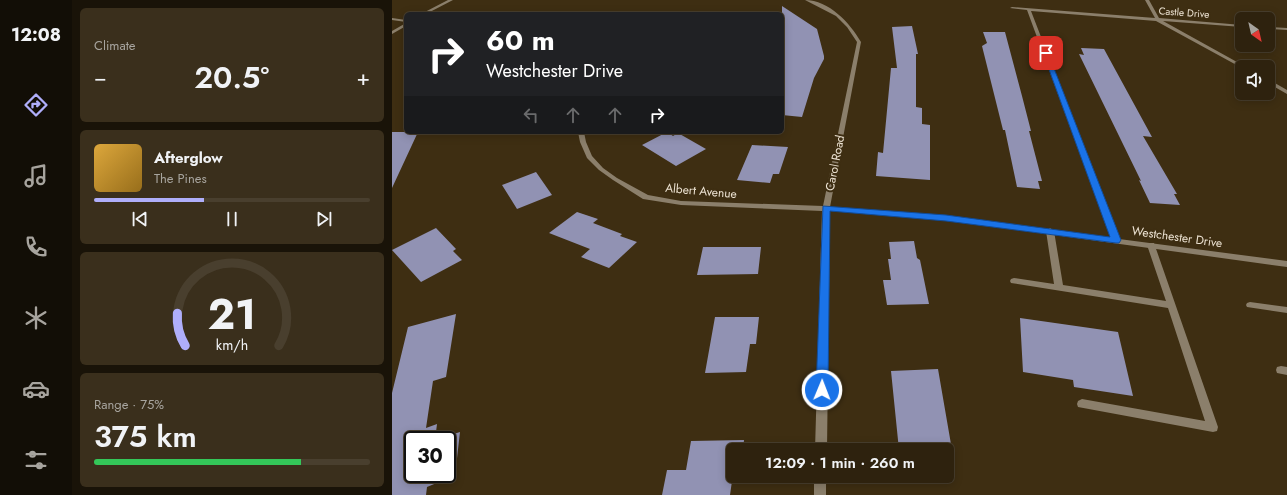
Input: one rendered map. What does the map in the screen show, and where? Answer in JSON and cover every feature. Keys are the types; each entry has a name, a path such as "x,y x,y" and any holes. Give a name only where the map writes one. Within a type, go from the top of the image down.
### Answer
{"street":[{"path":"427,12 451,0"},
{"name":"Carol Road","path":"807,0 828,8 838,15 849,26 859,42 826,208 821,443"},
{"path":"1147,0 1158,20 1235,63"},
{"name":"Castle Drive","path":"1012,8 1235,26"},
{"path":"1029,10 1116,240"},
{"path":"392,19 404,22"},
{"path":"392,33 404,24"},
{"path":"1275,28 1287,29"},
{"path":"1275,85 1287,92"},
{"name":"Albert Avenue","path":"581,134 589,157 601,170 646,197 681,203 708,205 826,208"},
{"name":"Westchester Drive","path":"826,208 946,218 1287,264"},
{"path":"1050,231 1059,288"},
{"path":"1082,404 1213,427 1170,305 1151,245"},
{"path":"1014,281 1170,305"},
{"path":"1250,305 1287,310"},
{"path":"820,483 820,495"}],"building":[{"path":"782,6 817,29 824,56 824,59 814,78 802,117 784,115 784,12 782,12"},
{"path":"912,26 918,54 916,54 916,107 922,108 922,124 930,125 930,180 876,176 878,152 883,153 891,68 897,68 892,27"},
{"path":"983,32 1005,32 1031,131 1029,131 1042,181 1038,181 1040,189 1017,187 1005,130 1003,130 982,46 987,43"},
{"path":"1081,48 1104,49 1152,137 1143,136 1177,194 1174,194 1180,205 1150,203 1139,180 1141,181 1079,54 1084,55"},
{"path":"392,132 417,134 392,188"},
{"path":"663,134 670,134 673,136 680,134 706,149 676,166 642,145"},
{"path":"752,145 788,147 779,174 773,174 770,183 737,180"},
{"path":"536,172 552,195 517,209 502,185"},
{"path":"577,212 598,219 593,223 622,234 620,236 637,242 609,268 581,257 590,249 549,233"},
{"path":"436,228 456,249 453,251 462,260 421,282 392,250"},
{"path":"914,241 917,258 920,260 929,304 887,305 883,280 891,280 888,259 891,259 889,242"},
{"path":"703,247 761,247 758,274 697,275"},
{"path":"456,314 446,377 433,381 426,428 437,424 436,431 404,431 404,483 437,483 427,487 426,495 392,495 392,393 408,327"},
{"path":"715,317 759,317 756,344 750,344 746,372 705,373"},
{"path":"1020,318 1118,332 1133,396 1074,387 1073,380 1023,372"},
{"path":"938,369 951,443 898,443 891,371"},
{"path":"460,432 456,467 456,433"},
{"path":"744,440 744,443 726,443 726,483 732,483 730,495 662,495 667,470 686,470 691,441"}],"route":[{"path":"822,390 826,208 946,218 1116,240 1046,53"}]}
